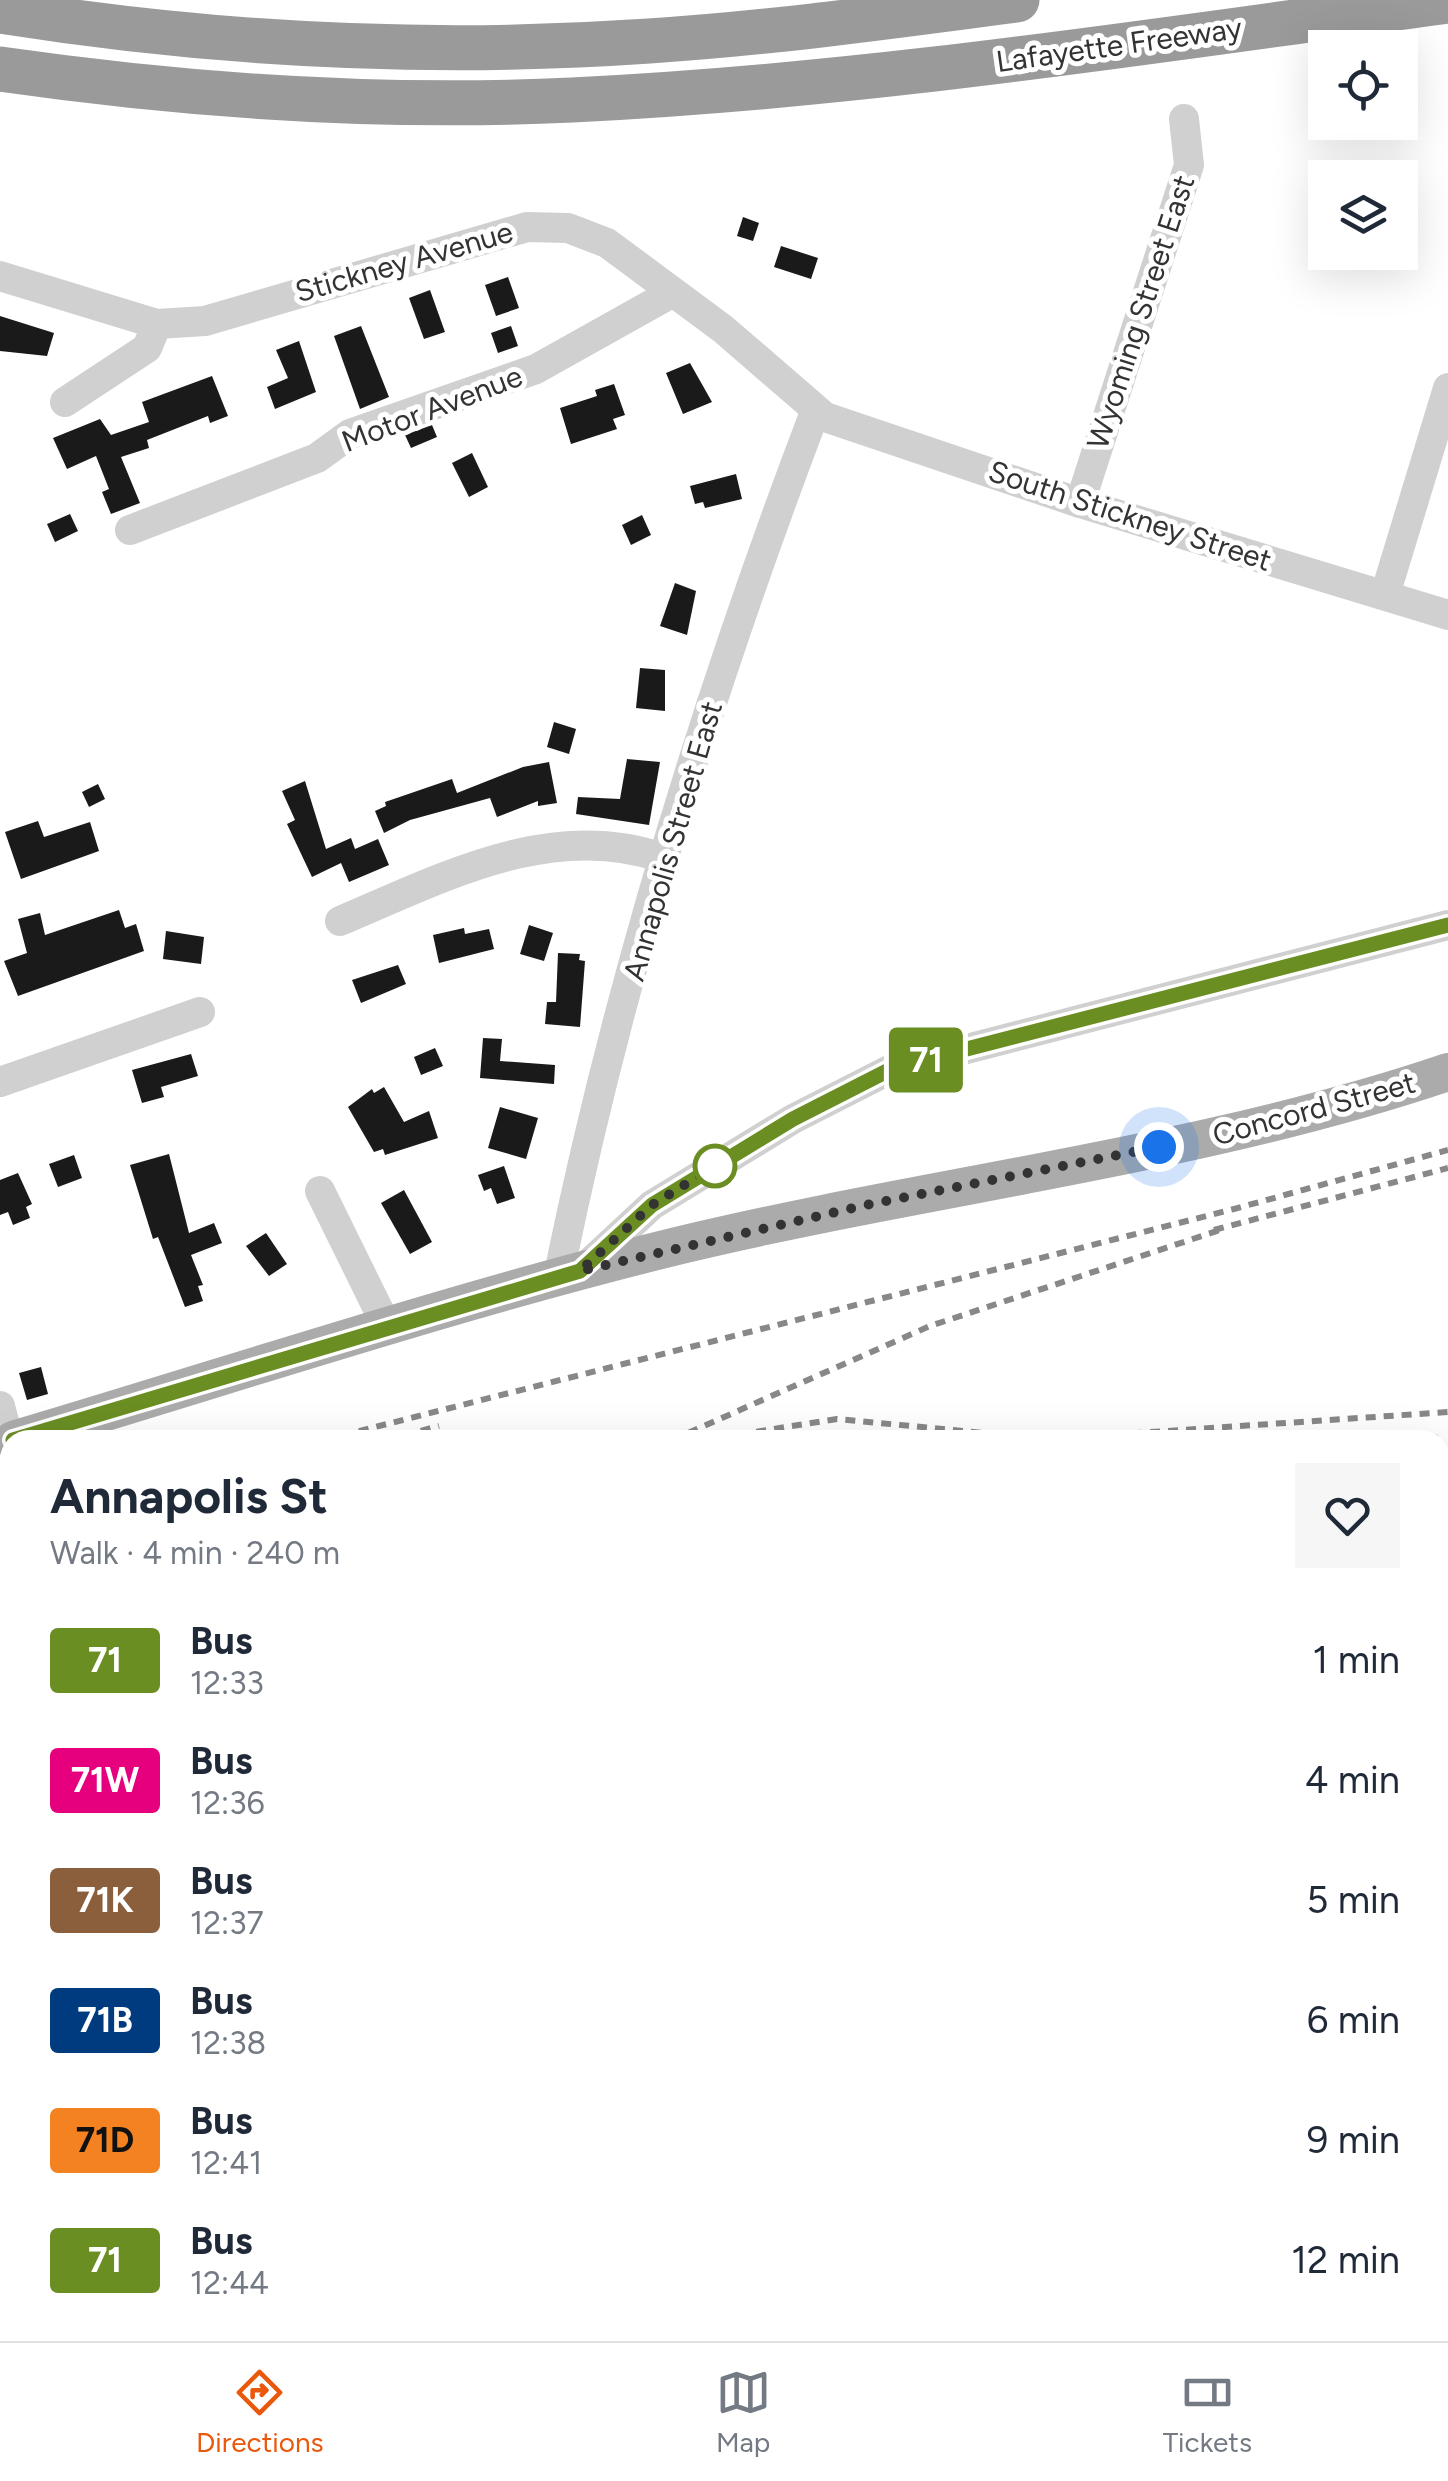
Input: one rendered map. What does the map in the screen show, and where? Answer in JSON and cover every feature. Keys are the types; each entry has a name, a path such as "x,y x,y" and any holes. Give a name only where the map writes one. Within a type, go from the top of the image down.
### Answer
{"highway":[{"name":"Lafayette Freeway","path":"0,11 216,39 505,46 644,42 860,22 1017,0"},
{"name":"Lafayette Freeway","path":"0,68 249,96 406,102 571,100 849,80 1448,0"}],"main road":[{"name":"Concord Street","path":"48,1430 569,1274 871,1204 1231,1132 1448,1072"}],"street":[{"name":"Wyoming Street East","path":"1080,503 1189,165 1184,119"},
{"name":"Stickney Avenue","path":"0,276 157,324 205,321 527,226 568,228 607,244 723,330 815,412"},
{"name":"Motor Avenue","path":"130,530 317,458 350,434 536,369 670,294"},
{"path":"65,402 146,348 157,324"},
{"path":"1385,595 1448,388"},
{"name":"South Stickney Street","path":"815,412 1080,503 1448,615"},
{"name":"Annapolis Street East","path":"569,1274 663,858 731,645 815,412"},
{"path":"340,921 462,870 554,845 634,848 663,858"},
{"path":"569,1274 652,1205 793,1119 893,1068 1448,925"},
{"path":"0,1082 200,1012"},
{"path":"320,1191 388,1329"},
{"path":"0,1406 8,1430"}],"building":[{"path":"743,217 759,223 753,241 737,236"},
{"path":"781,246 818,258 811,279 774,267"},
{"path":"508,277 519,308 496,316 485,285"},
{"path":"430,290 445,332 424,339 409,298"},
{"path":"0,316 54,333 47,356 0,351"},
{"path":"361,326 389,397 360,409 334,336"},
{"path":"511,326 518,346 498,353 491,333"},
{"path":"299,341 316,392 275,409 267,387 288,378 276,350"},
{"path":"690,363 712,402 683,414 666,373"},
{"path":"212,376 228,416 210,423 208,416 147,440 149,448 121,457 140,503 111,514 102,492 109,489 96,456 67,469 53,438 100,419 111,435 149,422 142,402"},
{"path":"614,384 625,415 613,419 617,429 571,444 560,408 597,396 595,390"},
{"path":"432,425 437,437 411,448 405,435"},
{"path":"472,453 488,487 469,497 452,463"},
{"path":"736,474 742,499 705,508 703,502 695,504 690,486"},
{"path":"70,514 78,531 55,542 47,524"},
{"path":"642,515 651,535 631,545 622,525"},
{"path":"675,583 696,591 687,635 660,626"},
{"path":"640,668 665,670 665,711 636,708"},
{"path":"554,722 576,729 569,754 547,747"},
{"path":"627,759 660,762 649,825 576,814 578,797 620,799"},
{"path":"549,762 557,803 538,806 538,801 497,817 490,798 410,820 384,833 375,811 386,806 385,802 452,779 457,793 523,767"},
{"path":"305,781 326,849 351,838 355,849 378,839 389,865 349,882 341,863 312,877 287,824 295,820 282,791"},
{"path":"98,784 105,799 89,807 82,792"},
{"path":"38,821 44,837 90,822 99,851 21,879 5,832"},
{"path":"119,910 125,928 136,924 144,951 18,996 4,961 27,953 18,919 40,913 45,935"},
{"path":"529,925 553,933 544,961 520,954"},
{"path":"464,928 465,934 489,929 494,949 439,963 433,935"},
{"path":"166,931 204,937 201,964 163,959"},
{"path":"558,953 580,954 579,960 585,961 580,1027 545,1024 547,1002 556,1002"},
{"path":"398,965 406,984 361,1003 352,980"},
{"path":"483,1038 502,1039 500,1061 555,1065 554,1084 480,1078"},
{"path":"435,1048 443,1066 421,1075 414,1057"},
{"path":"191,1054 198,1076 161,1087 164,1097 142,1103 132,1070"},
{"path":"384,1087 404,1122 429,1111 438,1138 385,1155 383,1149 374,1152 348,1107 372,1089 374,1093"},
{"path":"500,1107 538,1118 526,1159 488,1148"},
{"path":"169,1154 189,1233 214,1223 222,1243 191,1255 203,1285 198,1286 203,1301 185,1307 158,1237 153,1239 130,1165"},
{"path":"74,1155 82,1178 58,1187 49,1164"},
{"path":"504,1166 515,1198 497,1204 491,1188 484,1191 478,1175"},
{"path":"18,1173 32,1204 26,1207 30,1218 13,1225 8,1212 0,1215 0,1180"},
{"path":"404,1190 432,1242 410,1254 381,1203"},
{"path":"266,1233 287,1264 269,1276 246,1246"},
{"path":"41,1367 48,1394 27,1400 19,1373"}],"railway":[{"path":"363,1430 1234,1209 1448,1150"},
{"path":"1214,1230 1448,1168"},
{"path":"695,1430 930,1326 1226,1228"},
{"path":"1181,1430 1448,1412"},
{"path":"767,1430 837,1419 953,1430"},
{"path":"424,1430 439,1426"}],"bus line":[{"name":"71","path":"47,1430 580,1271 652,1205 793,1119 893,1068 1448,925"}],"route":[{"path":"715,1166 652,1205 580,1271 871,1204 1159,1147"}]}
